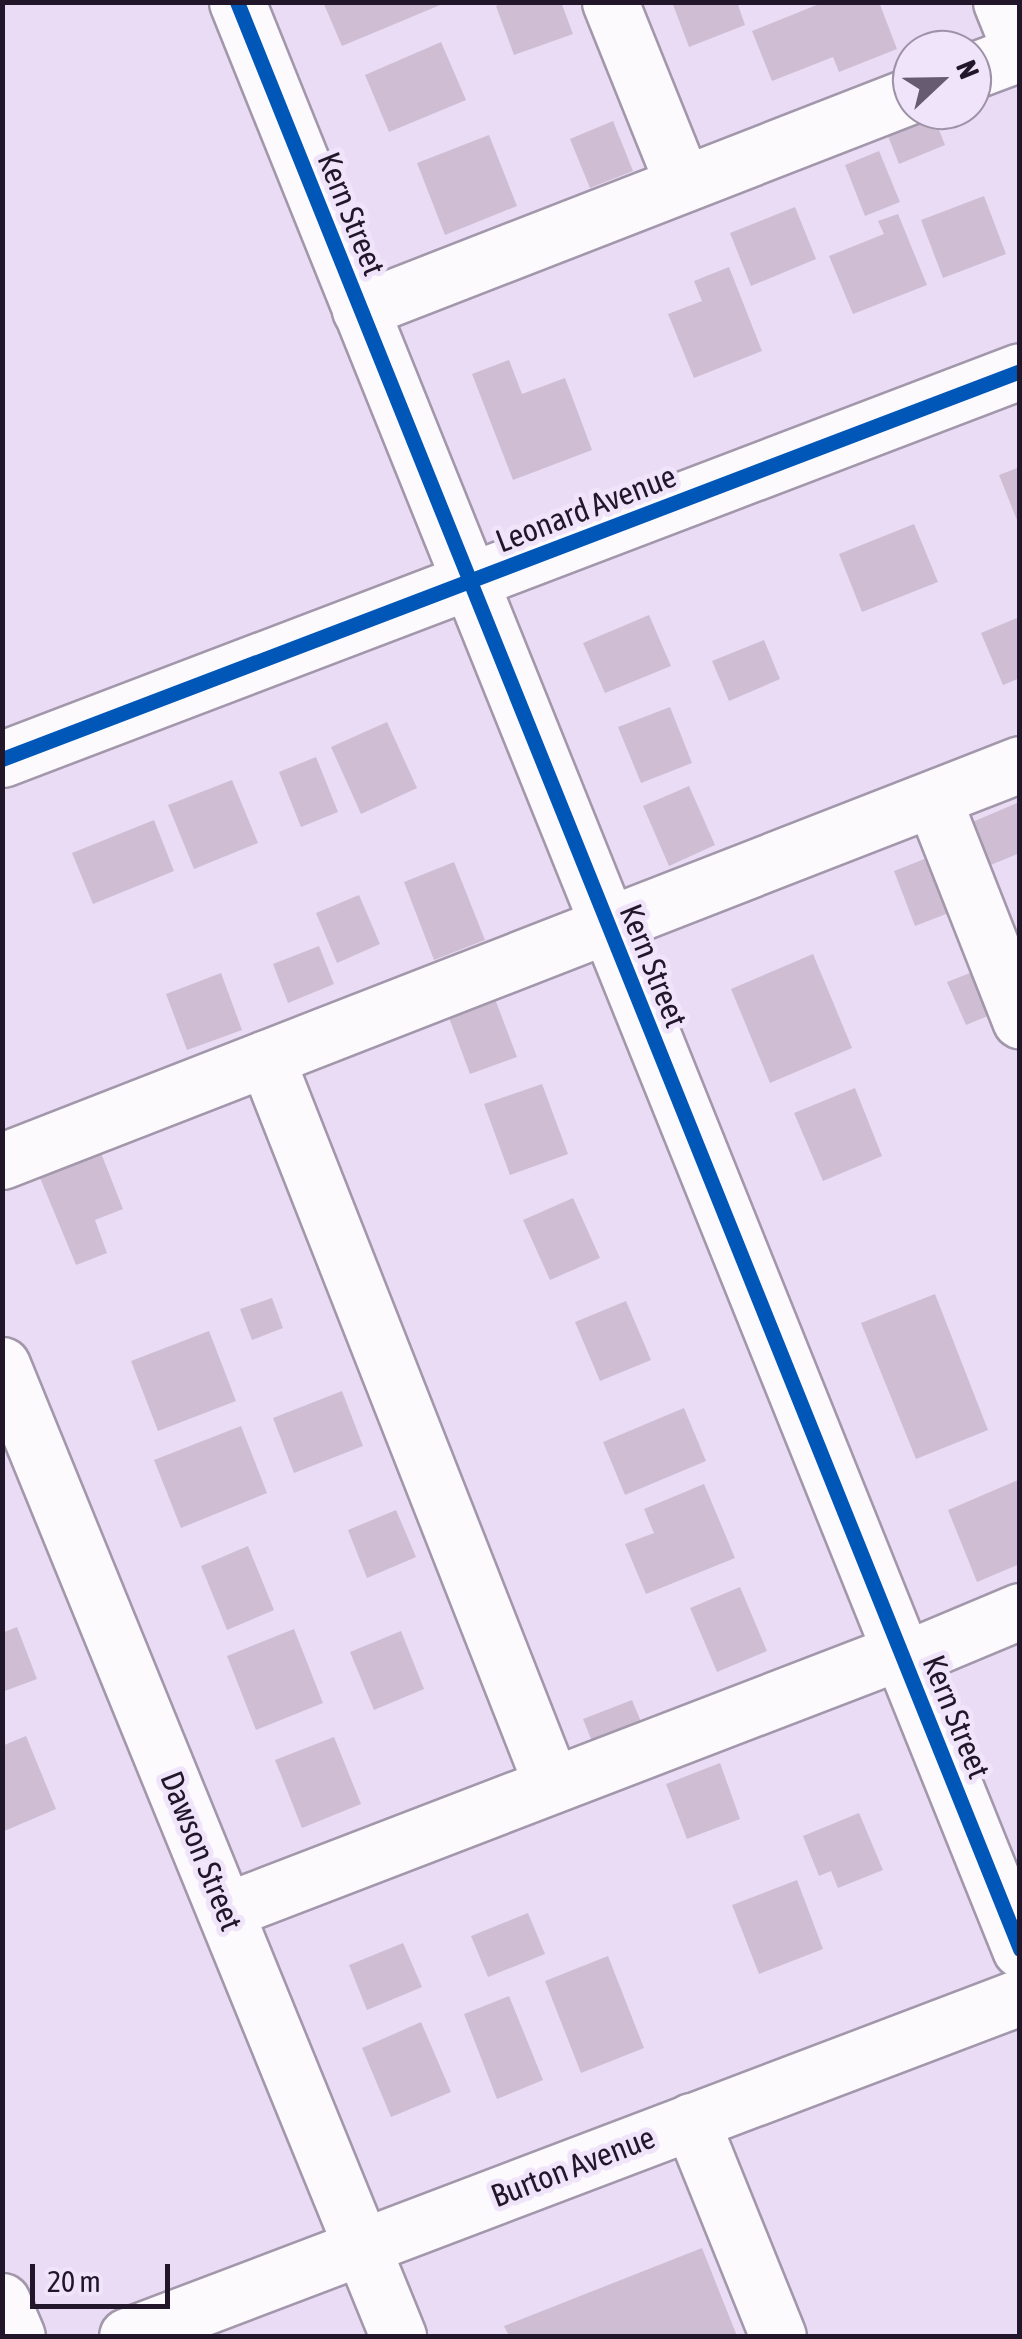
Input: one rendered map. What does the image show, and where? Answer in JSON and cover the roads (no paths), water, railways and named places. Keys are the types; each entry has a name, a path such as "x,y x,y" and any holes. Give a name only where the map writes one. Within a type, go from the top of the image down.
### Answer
{"street":[{"name":"Kern Street","path":"237,2 1020,1949"},
{"path":"610,2 683,184"},
{"path":"992,63 1020,51 1001,2"},
{"path":"360,310 892,102"},
{"name":"Leonard Avenue","path":"2,759 470,584 1020,371"},
{"path":"2,1161 608,928 1020,764"},
{"path":"933,799 1020,1020"},
{"path":"266,1058 552,1785"},
{"name":"Dawson Street","path":"2,1366 398,2336"},
{"path":"225,1911 1020,1611"},
{"name":"Burton Avenue","path":"126,2336 1020,1997"},
{"path":"691,2122 778,2336"},
{"path":"2,2301 17,2336"}]}
